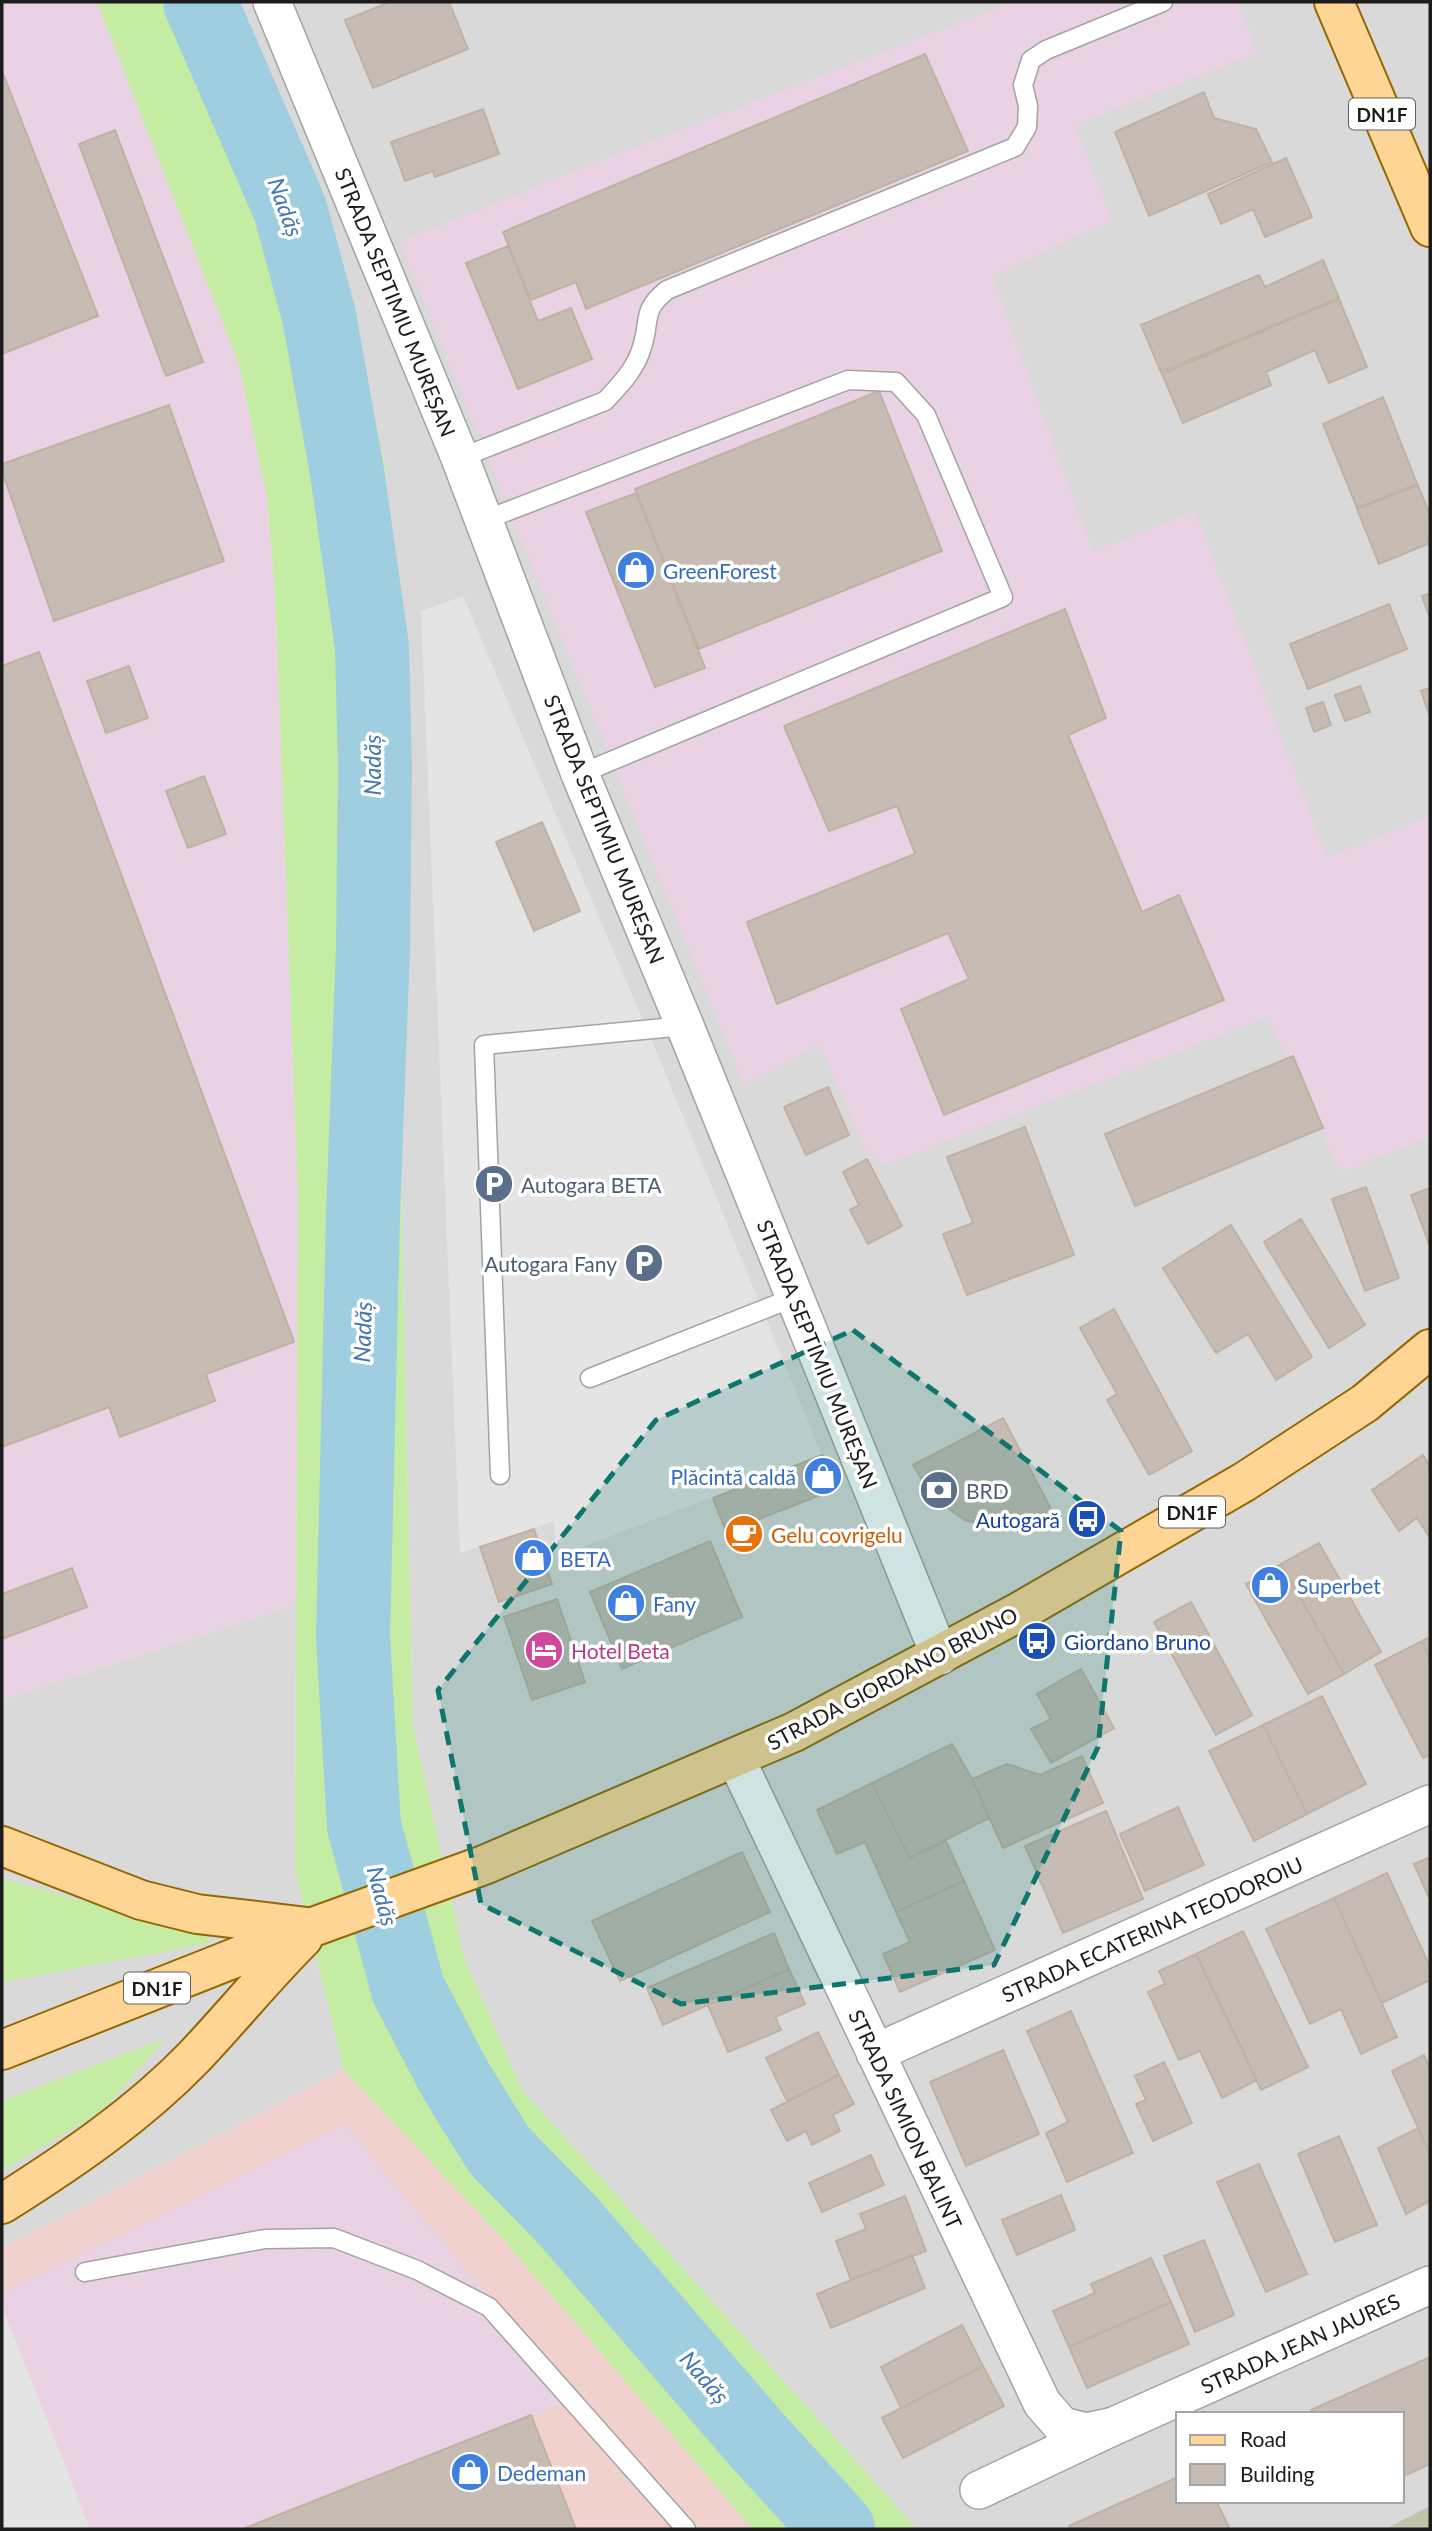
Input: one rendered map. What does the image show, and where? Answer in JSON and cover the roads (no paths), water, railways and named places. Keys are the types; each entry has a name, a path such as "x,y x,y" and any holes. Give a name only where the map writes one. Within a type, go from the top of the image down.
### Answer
{"main road":[{"name":"DN1F","path":"1335,2 1430,227"},
{"name":"STRADA GIORDANO BRUNO","path":"313,1927 484,1864 736,1759 794,1732 940,1656 1254,1475 1365,1403 1430,1349"},
{"path":"2,1846 141,1900 197,1914 313,1927"},
{"name":"DN1F","path":"2,2049 313,1927"},
{"path":"2,2204 56,2170 131,2115 193,2059 313,1927"}],"street":[{"name":"STRADA SEPTIMIU MUREȘAN","path":"272,2 460,458 580,774 940,1656"},
{"name":"STRADA SIMION BALINT","path":"736,1759 1042,2403 1062,2426 1086,2432 1114,2426"},
{"name":"STRADA ECATERINA TEODOROIU","path":"875,2053 1430,1804"},
{"name":"STRADA JEAN JAURES","path":"979,2490 1114,2426 1430,2285"}],"lane":[{"path":"460,458 604,401 635,365 643,346 645,324 652,302 667,290 1015,146 1027,127 1028,106 1023,85 1031,60 1046,50 1163,2"},
{"path":"485,520 848,380 896,382 926,415 1003,597 580,774"},
{"path":"500,1475 484,1045 685,1026"},
{"path":"590,1378 795,1297"},
{"path":"85,2272 265,2239 334,2238 417,2270 489,2307 685,2529"}],"waterway":[{"name":"Nadăș","path":"200,2 290,209 319,316 347,472 372,647 375,767 373,948 363,1216 353,1637 364,1826 408,1989 456,2081 499,2150 568,2221 757,2440 838,2529"}],"place":[{"name":"GreenForest","path":"636,570"},
{"name":"Autogara BETA","path":"494,1184"},
{"name":"Autogara Fany","path":"644,1263"},
{"name":"Plăcintă caldă","path":"823,1476"},
{"name":"BRD","path":"939,1490"},
{"name":"Autogară","path":"1087,1519"},
{"name":"Gelu covrigelu","path":"744,1534"},
{"name":"BETA","path":"533,1558"},
{"name":"Superbet","path":"1270,1585"},
{"name":"Fany","path":"626,1603"},
{"name":"Giordano Bruno","path":"1037,1641"},
{"name":"Hotel Beta","path":"544,1650"},
{"name":"Dedeman","path":"470,2472"}]}
